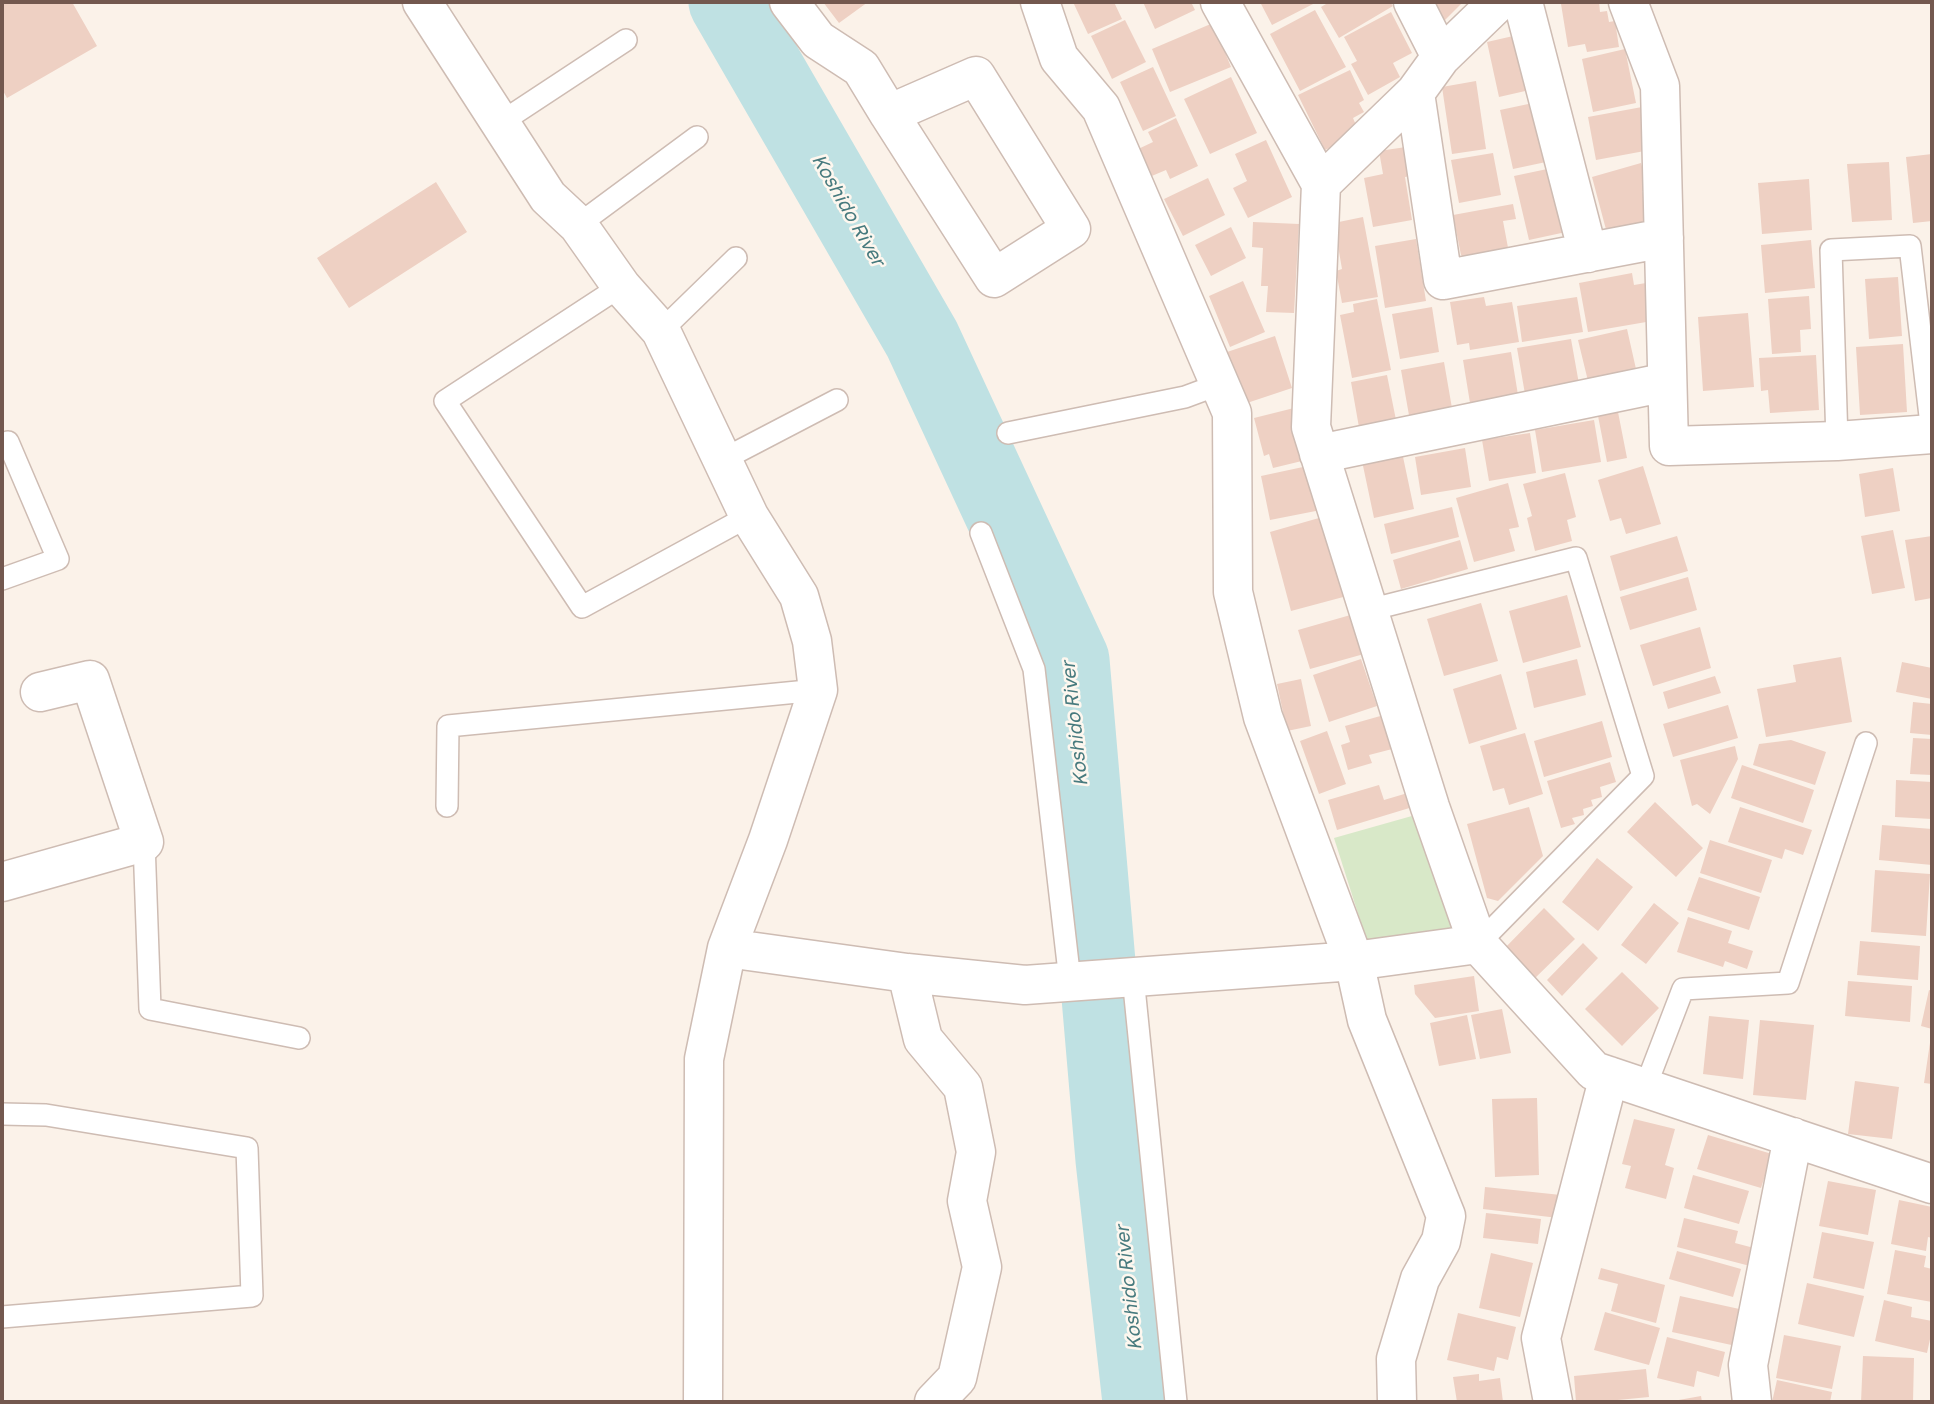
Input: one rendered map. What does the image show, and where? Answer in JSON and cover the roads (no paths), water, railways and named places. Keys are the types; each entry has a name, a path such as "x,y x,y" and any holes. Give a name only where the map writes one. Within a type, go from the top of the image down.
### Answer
{"street":[{"path":"422,2 548,197 578,225 621,286 661,331 748,516 799,596 812,641 818,690 768,840 727,948 704,1059 703,1402"},
{"path":"789,2 818,40 861,68 889,114 994,278 1071,229 976,76 889,114"},
{"path":"1040,2 1059,58 1101,108 1232,413 1233,592 1263,717 1354,961 1367,1020 1446,1216 1441,1241 1420,1279 1396,1359 1396,1402"},
{"path":"1220,2 1321,184 1311,427 1430,807 1478,944 1594,1071 1932,1184"},
{"path":"1413,2 1441,57"},
{"path":"1321,184 1415,93 1441,57 1498,2"},
{"path":"1523,2 1588,253"},
{"path":"1628,2 1660,86 1669,446 1837,441 1932,433"},
{"path":"1415,93 1443,280 1664,238"},
{"path":"1320,454 1667,382"},
{"path":"2,882 144,842 90,680 40,692"},
{"path":"727,948 907,973 1025,985 1354,961 1478,944"},
{"path":"907,973 923,1039 963,1087 975,1152 967,1201 982,1267 957,1378 934,1402"},
{"path":"1553,1402 1541,1338 1609,1076"},
{"path":"1752,1402 1748,1366 1793,1138"}],"lane":[{"path":"500,123 626,40"},
{"path":"578,225 697,137"},
{"path":"1837,441 1831,250 1910,246 1932,433"},
{"path":"661,331 736,258"},
{"path":"621,286 445,401 582,607 748,516"},
{"path":"1008,433 1185,397 1220,384"},
{"path":"722,460 837,400"},
{"path":"2,445 8,442 58,559 2,579"},
{"path":"981,533 1034,669 1070,981"},
{"path":"1369,610 1576,558 1643,776 1478,944"},
{"path":"447,806 448,726 818,690"},
{"path":"1645,1088 1683,989 1788,983 1866,743"},
{"path":"144,842 150,1009 299,1038"},
{"path":"1133,977 1176,1402"},
{"path":"2,1114 46,1115 247,1148 252,1296 2,1317"}],"waterway":[{"name":"Koshido River","path":"727,2 922,339 1071,660 1114,1160 1141,1402"}]}
